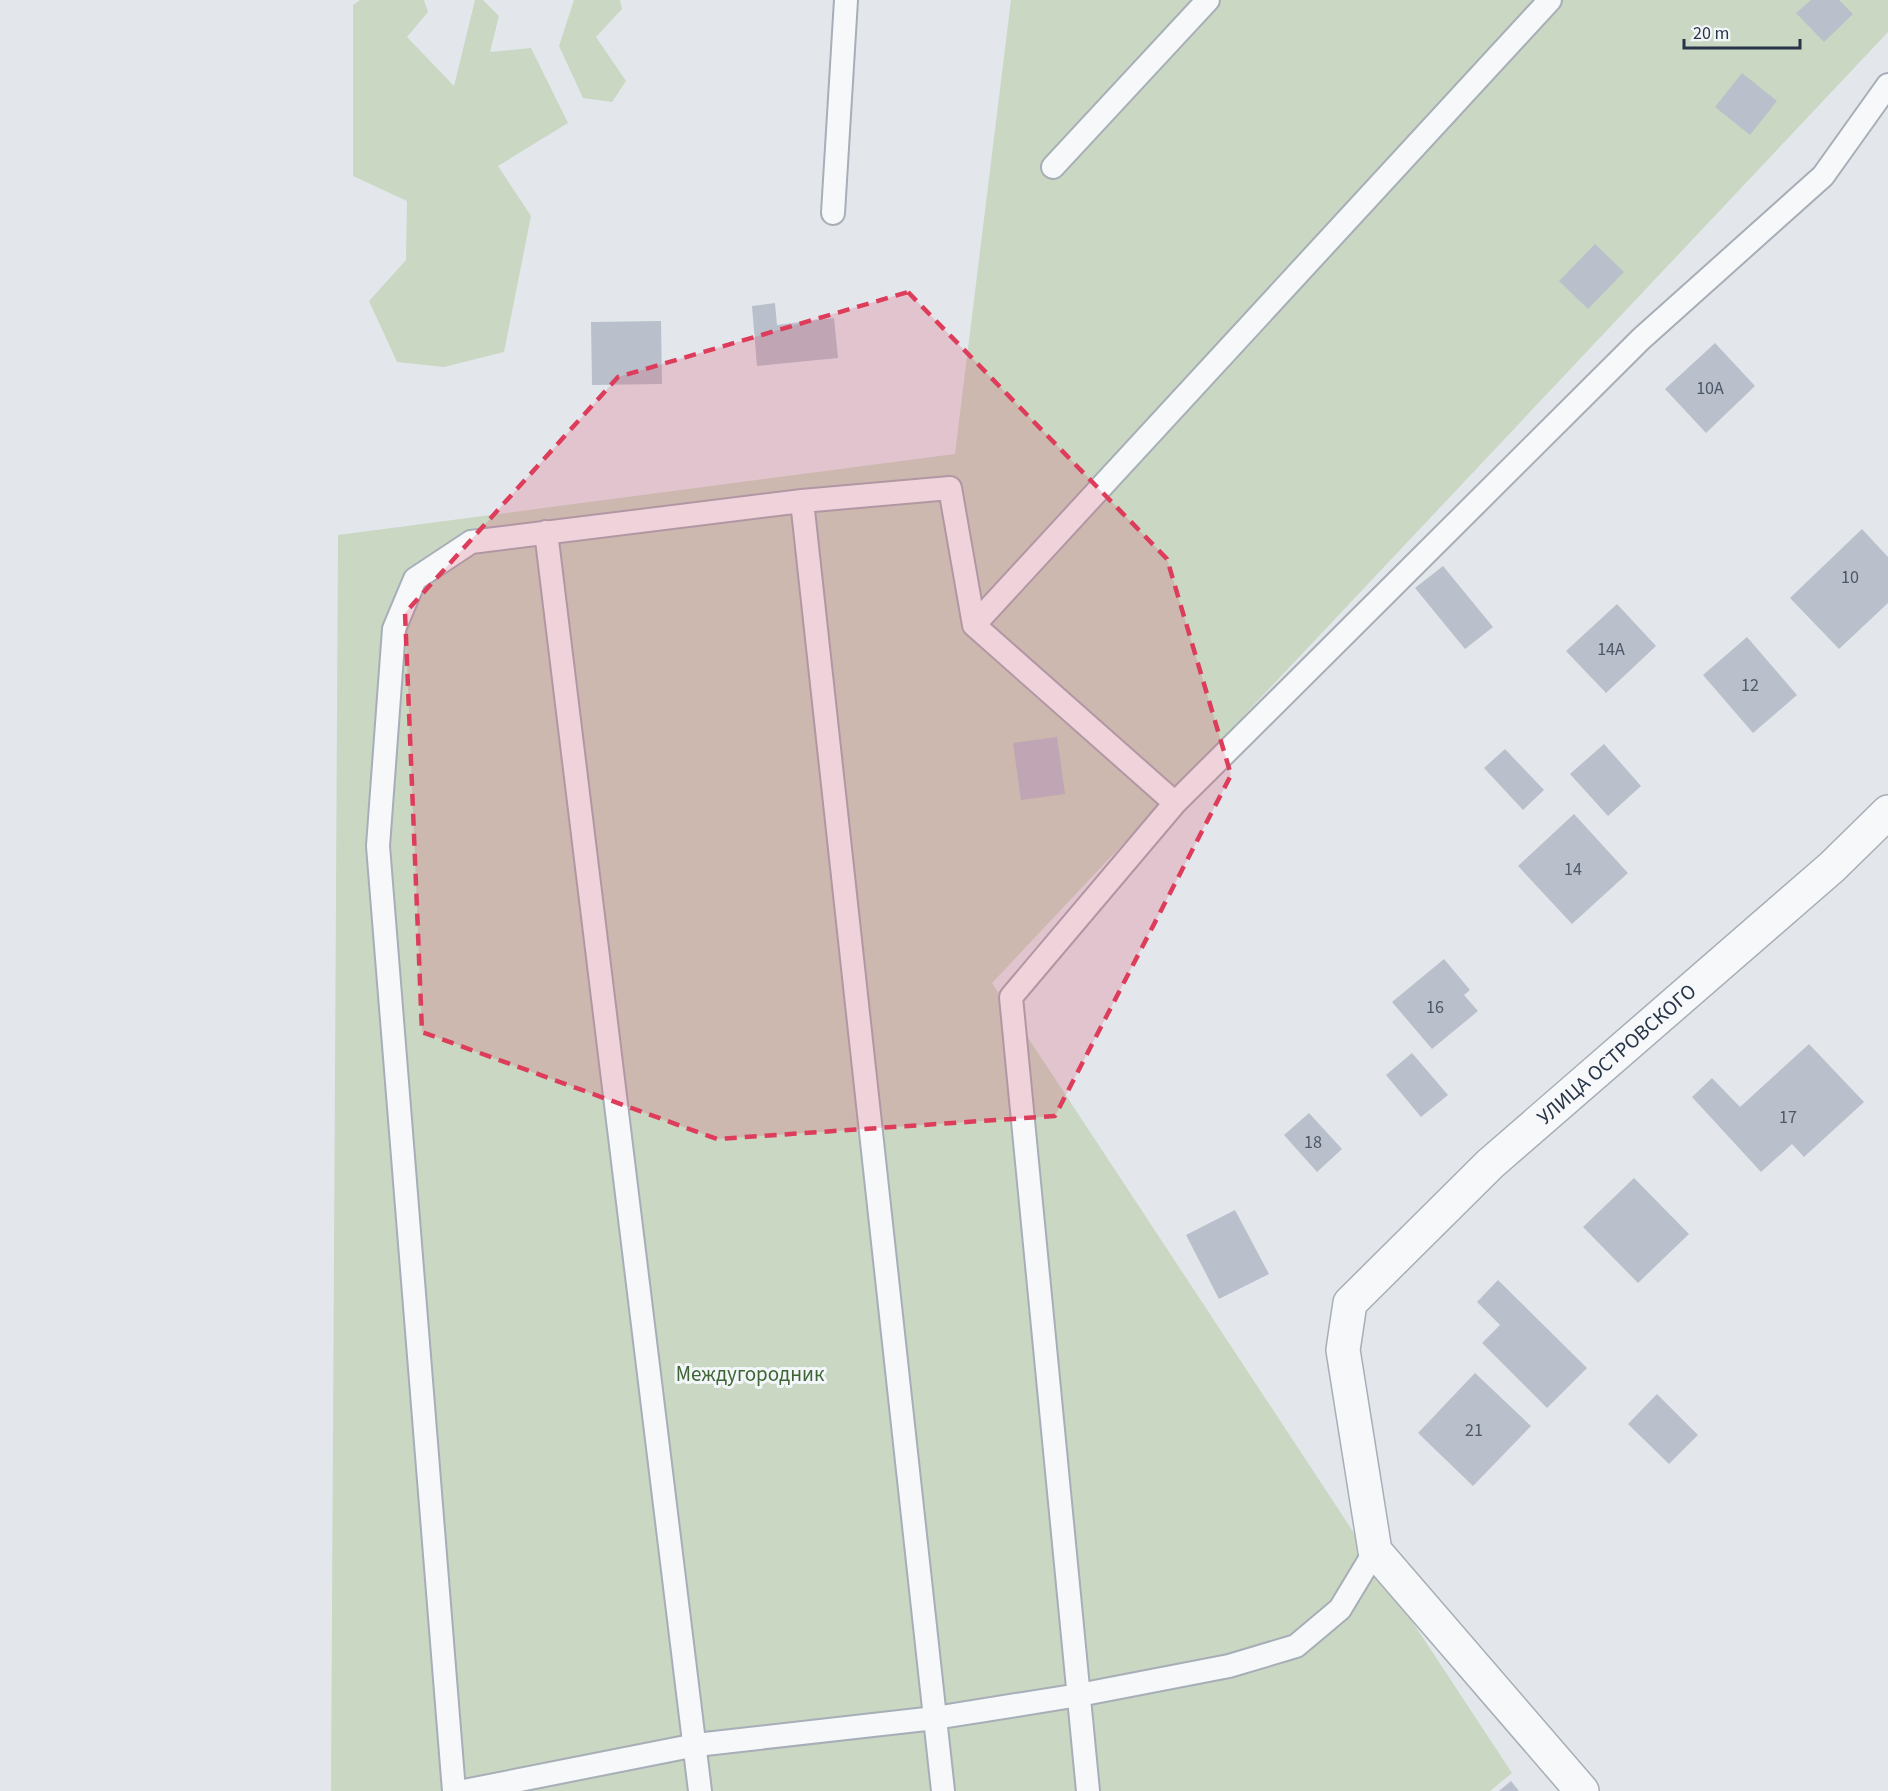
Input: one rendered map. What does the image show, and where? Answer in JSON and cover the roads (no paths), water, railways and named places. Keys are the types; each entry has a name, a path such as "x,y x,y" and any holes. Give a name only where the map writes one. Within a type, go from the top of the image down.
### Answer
{"street":[{"name":"УЛИЦА ОСТРОВСКОГО","path":"1375,1551 1342,1350 1350,1303 1490,1164 1832,867 1888,812"},
{"path":"1375,1551 1582,1791"}],"lane":[{"path":"833,213 846,0"},
{"path":"1053,167 1208,0"},
{"path":"974,625 1550,0"},
{"path":"1088,1791 1011,997 1175,803 1641,339 1822,176 1888,86"},
{"path":"454,1791 378,846 394,629 416,579 471,542 802,501 951,488 974,625 1175,803"},
{"path":"802,501 943,1791"},
{"path":"546,532 700,1791"},
{"path":"464,1791 696,1745 935,1718 1079,1695 1229,1666 1296,1646 1340,1609 1375,1551"}],"park label":[{"name":"Междугородник","path":"750,1374"}]}
